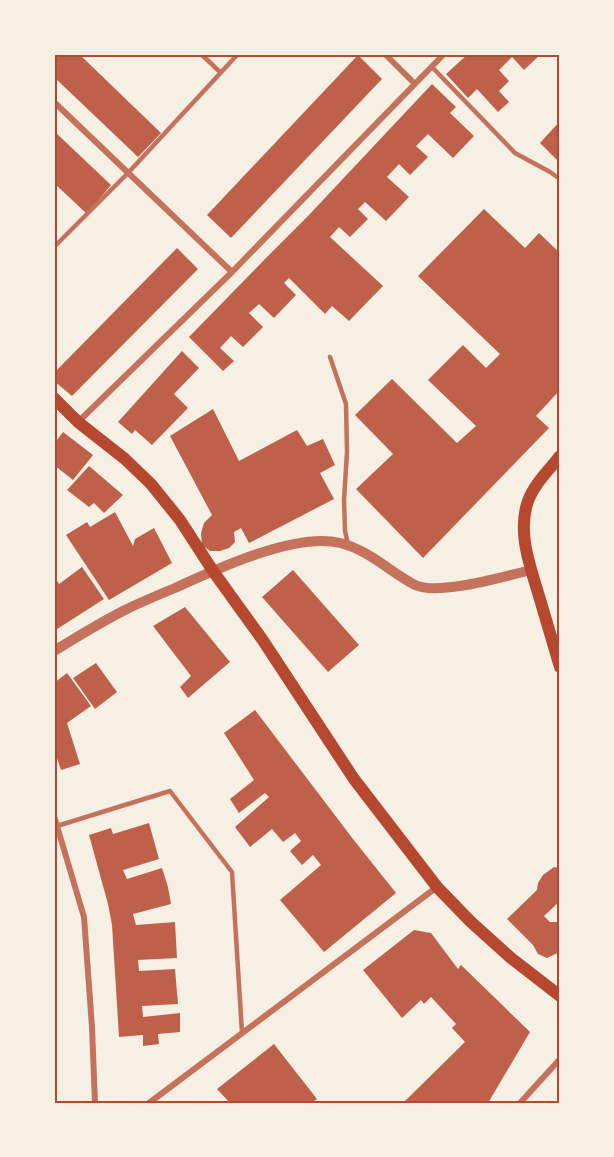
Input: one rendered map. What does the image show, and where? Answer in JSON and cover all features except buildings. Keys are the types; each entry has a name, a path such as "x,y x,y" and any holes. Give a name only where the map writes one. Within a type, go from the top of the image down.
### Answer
{"main road":[{"path":"54,398 78,422 125,459 151,484 180,520 354,779 437,887 511,958 560,996"},
{"path":"560,456 529,499 524,518 524,532 531,570 560,667"}],"street":[{"path":"385,54 415,84"},
{"path":"78,422 232,272 444,54"},
{"path":"54,102 232,272"},
{"path":"54,651 124,610 213,571 294,544 316,541 340,543 365,553 416,585 425,588 456,586 531,570"},
{"path":"54,816 57,835 84,917 95,1103"},
{"path":"149,1103 437,887"},
{"path":"520,1103 560,1059"}],"lane":[{"path":"201,54 220,72"},
{"path":"54,247 128,173 238,54"},
{"path":"432,67 515,153 560,179"},
{"path":"330,357 346,404 347,452 344,500 348,546"},
{"path":"57,826 170,791 232,872 242,1033"}]}
